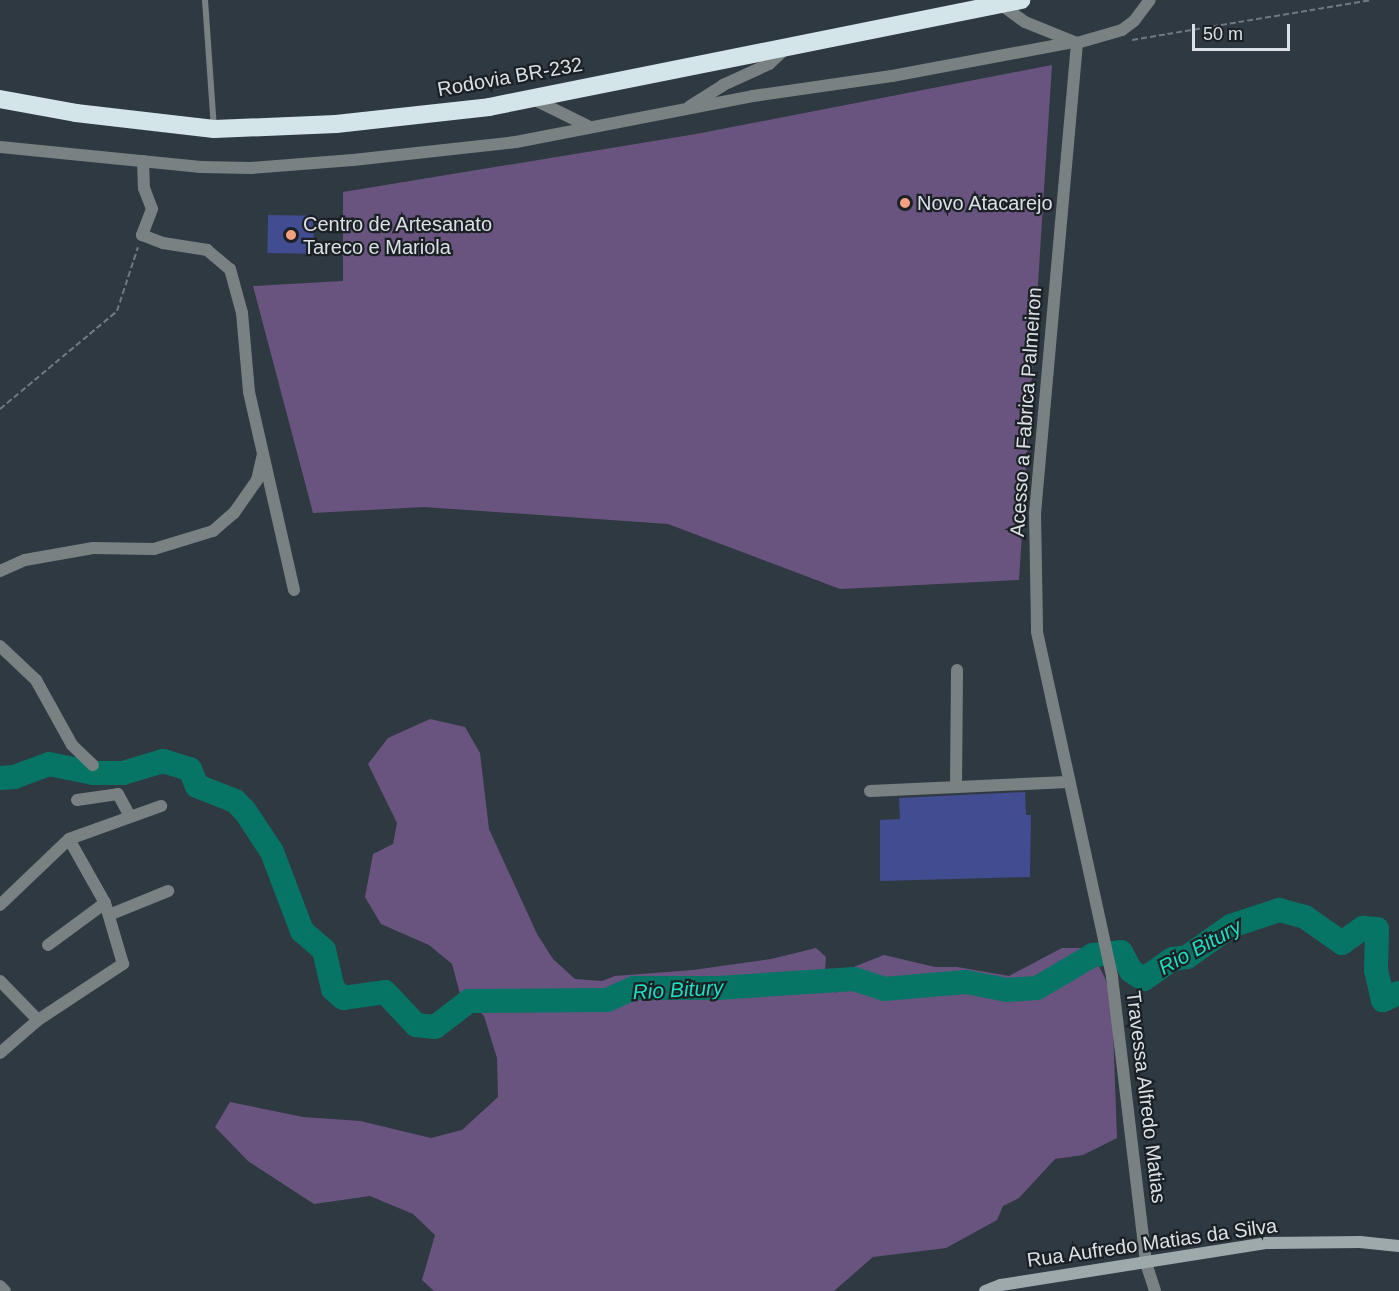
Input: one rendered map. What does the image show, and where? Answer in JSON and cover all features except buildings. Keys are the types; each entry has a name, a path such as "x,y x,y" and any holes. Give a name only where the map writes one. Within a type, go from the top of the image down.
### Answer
{"highway":[{"name":"Rodovia BR-232","path":"0,99 76,113 214,129 336,124 531,98 1022,0"}],"main road":[{"name":"Rua Aufredo Matias da Silva","path":"985,1291 1001,1285 1266,1243 1360,1242 1399,1246"}],"street":[{"path":"0,147 201,167 285,165 516,142 687,109 1072,43 1122,30 1134,21 1150,0"},
{"path":"1000,4 1072,43"},
{"name":"Acesso a Fabrica Palmeiron","path":"1072,43 1035,512 1037,632 1067,782 1103,936"},
{"path":"687,109 723,85 769,64 786,47"},
{"path":"531,98 591,127"},
{"path":"144,161 144,188 152,209 142,236 163,243 207,250 230,268 242,313 249,392 294,590"},
{"path":"0,571 25,560 93,548 154,549 213,531 234,513 257,480 264,451"},
{"path":"0,646 36,680 72,745 93,765"},
{"path":"956,787 957,670"},
{"path":"870,791 1067,782"},
{"path":"77,800 118,794 129,815"},
{"path":"0,905 69,839 129,815 161,806"},
{"path":"0,1053 38,1020 123,964 105,903 69,839"},
{"path":"109,915 168,891"},
{"path":"48,945 105,903"},
{"name":"Travessa Alfredo Matias","path":"1103,936 1112,978 1146,1263 1155,1291"},
{"path":"0,981 38,1020"},
{"path":"0,1286 5,1291"}],"lane":[{"path":"205,0 214,129"}],"path":[{"path":"1126,40 1146,39 1372,0"},
{"path":"0,409 117,312 142,236"}],"shaded area":[{"path":"1052,65 1019,580 840,589 668,524 424,507 313,513 253,286 343,281 343,192 696,134"},
{"path":"430,719 465,727 480,753 489,829 537,934 553,959 575,979 602,981 615,976 693,970 771,959 816,948 826,957 824,983 836,993 846,970 884,955 935,967 957,967 1009,976 1062,948 1084,948 1091,951 1105,978 1112,1002 1117,1138 1083,1155 1055,1159 1019,1198 1003,1206 997,1220 946,1248 873,1257 834,1291 434,1291 422,1280 435,1235 413,1214 370,1196 314,1204 248,1161 215,1127 230,1102 303,1117 360,1121 431,1138 462,1130 498,1097 497,1058 484,1016 460,994 452,964 429,945 381,924 365,897 373,854 393,844 397,823 368,764 388,738"}],"waterway":[{"name":"Rio Bitury","path":"0,778 14,777 49,764 93,773 123,773 163,761 190,769 197,786 235,801 245,811 272,852 302,931 324,950 333,989 343,998 385,992 416,1025 435,1027 469,1001 607,1000 634,988 718,988 854,979 884,989 966,982 1007,990 1037,988 1093,955 1121,952 1131,971 1144,979 1173,959 1187,957 1231,926 1279,910 1305,917 1342,943 1363,928 1377,929 1376,970 1383,1000 1399,993"}],"place":[{"name":"Novo Atacarejo","path":"905,203"},
{"name":"Centro de Artesanato Tareco e Mariola","path":"291,235"}]}
